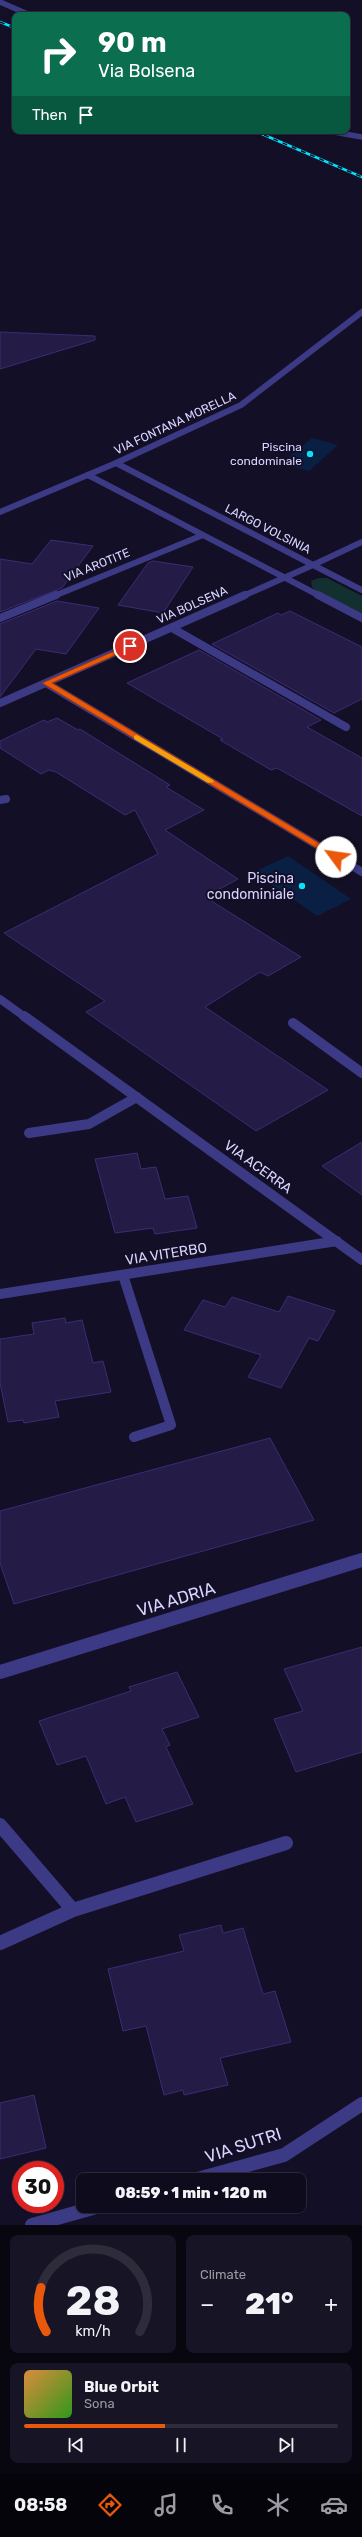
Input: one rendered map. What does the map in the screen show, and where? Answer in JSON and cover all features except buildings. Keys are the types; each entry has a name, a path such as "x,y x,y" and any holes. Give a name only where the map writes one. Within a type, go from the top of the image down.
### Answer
{"street":[{"path":"0,2 23,12"},
{"path":"345,134 362,137"},
{"name":"VIA FONTANA MORELLA","path":"0,512 116,463 241,405 362,312"},
{"name":"LARGO VOLSINIA","path":"116,463 313,565"},
{"path":"88,475 362,618"},
{"name":"VIA AROTITE","path":"0,618 203,535"},
{"path":"313,565 362,542"},
{"path":"313,565 362,590"},
{"name":"LARGO VOLSINIA","path":"283,577 313,565"},
{"name":"VIA BOLSENA","path":"0,703 172,628 283,577"},
{"path":"172,628 346,727"},
{"path":"46,683 362,872"},
{"name":"VIA ACERRA","path":"0,999 362,1260"},
{"path":"293,1023 362,1073"},
{"path":"352,1065 362,1062"},
{"path":"29,1133 89,1124 136,1097"},
{"name":"VIA VITERBO","path":"0,1294 337,1241"},
{"path":"123,1274 171,1425 134,1437"},
{"name":"VIA ADRIA","path":"0,1672 362,1560"},
{"path":"0,1825 73,1910"},
{"path":"0,1943 73,1910 286,1843"},
{"name":"VIA SUTRI","path":"219,2173 284,2155 362,2104"},
{"path":"32,2225 76,2213"}],"green space":[{"path":"319,578 327,578 362,596 362,614 316,591 312,587 311,581"}],"water":[{"name":"Piscina condominale","path":"312,438 338,445 309,471 281,463"},
{"name":"Piscina condominiale","path":"288,856 351,899 317,916 254,872"}],"railway":[{"path":"0,22 12,27"},
{"path":"262,134 362,177"}],"slow traffic":[{"path":"137,738 211,782"}],"place":[{"name":"Piscina condominale","path":"310,454"},
{"name":"Piscina condominiale","path":"302,886"}],"route":[{"path":"130,646 46,683 336,857"}]}
